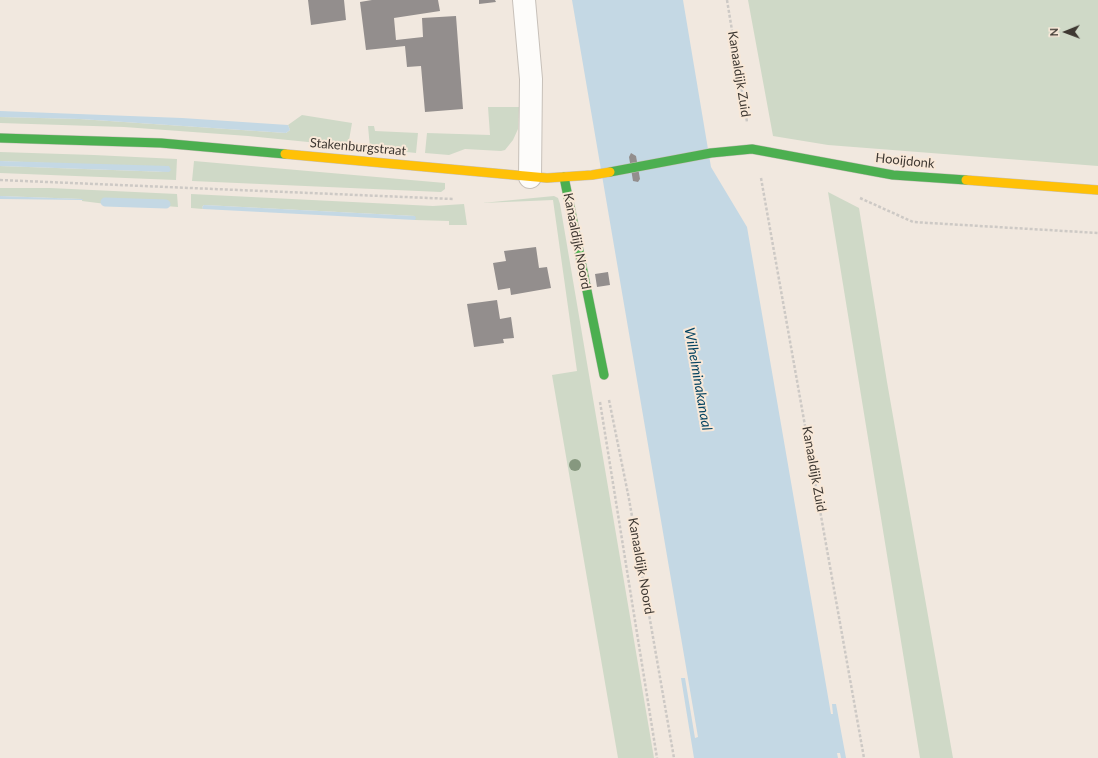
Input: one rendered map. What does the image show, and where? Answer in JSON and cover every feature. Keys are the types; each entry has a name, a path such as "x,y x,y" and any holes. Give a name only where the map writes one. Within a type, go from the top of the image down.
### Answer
{"street":[{"path":"524,0 531,79 530,177"},
{"name":"Stakenburgstraat","path":"0,138 161,143 530,177 592,175 711,153"},
{"name":"Hooijdonk","path":"711,153 752,149 894,175 1098,190"},
{"name":"Kanaaldijk Noord","path":"564,177 604,376"}],"path":[{"name":"Kanaaldijk Zuid","path":"727,0 752,149"},
{"path":"0,180 443,198"},
{"name":"Kanaaldijk Zuid","path":"762,180 864,758"},
{"path":"855,196 913,222 1098,233"},
{"name":"Kanaaldijk Noord","path":"604,376 600,403 657,758"},
{"name":"Kanaaldijk Noord","path":"604,376 630,499 674,758"}],"green space":[{"path":"748,0 1098,0 1098,166 828,145 773,136"},
{"path":"488,107 519,107 518,129 513,140 505,150 465,149 449,155 425,153 427,133 490,135"},
{"path":"302,115 352,123 348,146 248,136 124,127 0,123 0,117 80,119 286,133 290,130 288,125"},
{"path":"368,126 374,126 375,131 418,133 416,153 370,148"},
{"path":"0,152 177,159 176,180 0,173 0,166 169,172 93,165 0,161"},
{"path":"194,161 445,183 445,189 441,192 192,181"},
{"path":"0,188 50,188 177,194 178,207 165,206 165,203 107,201 106,204 82,201 82,199 0,196"},
{"path":"828,192 859,208 887,382 953,758 920,758"},
{"path":"191,194 433,206 464,204 467,225 449,225 449,221 415,220 415,216 204,205 202,207 203,209 191,208"},
{"path":"554,196 558,198 560,204 654,758 618,758 552,375 577,371 553,200 482,203"}],"water":[{"name":"Wilhelminakanaal","path":"572,0 683,0 711,167 747,227 831,714 833,714 832,704 836,704 846,758 841,758 840,753 837,753 838,758 694,758 681,678 685,678 695,738 698,737"},
{"path":"0,111 182,118 288,125 290,130 286,133 80,119 0,117"},
{"path":"0,161 169,166 171,170 169,172 0,166"},
{"path":"0,196 82,199 83,200 0,199"},
{"path":"204,205 415,216 416,218 415,220 203,209 202,207"}],"building":[{"path":"308,0 344,0 346,20 311,25"},
{"path":"372,0 438,0 440,11 394,18 396,40 423,37 422,18 456,16 463,109 425,112 421,66 407,67 405,46 366,50 360,2"},
{"path":"479,0 495,0 496,2 479,4"},
{"path":"631,153 636,156 640,179 638,182 633,181 629,157"},
{"path":"536,247 539,268 547,267 551,288 511,295 510,288 498,290 493,263 506,261 504,251"},
{"path":"608,272 610,285 597,287 595,274"},
{"path":"497,300 500,319 511,317 514,338 503,339 504,343 474,347 467,304"}],"waterway":[{"path":"105,202 166,204"}],"traffic: fast":[{"path":"0,138 161,143 285,154"},
{"path":"610,172 711,153 752,149 893,175 966,180"},
{"path":"564,177 604,375"}],"traffic: slow":[{"path":"285,154 547,178 592,175 610,172"},
{"path":"966,180 1098,190"}]}
